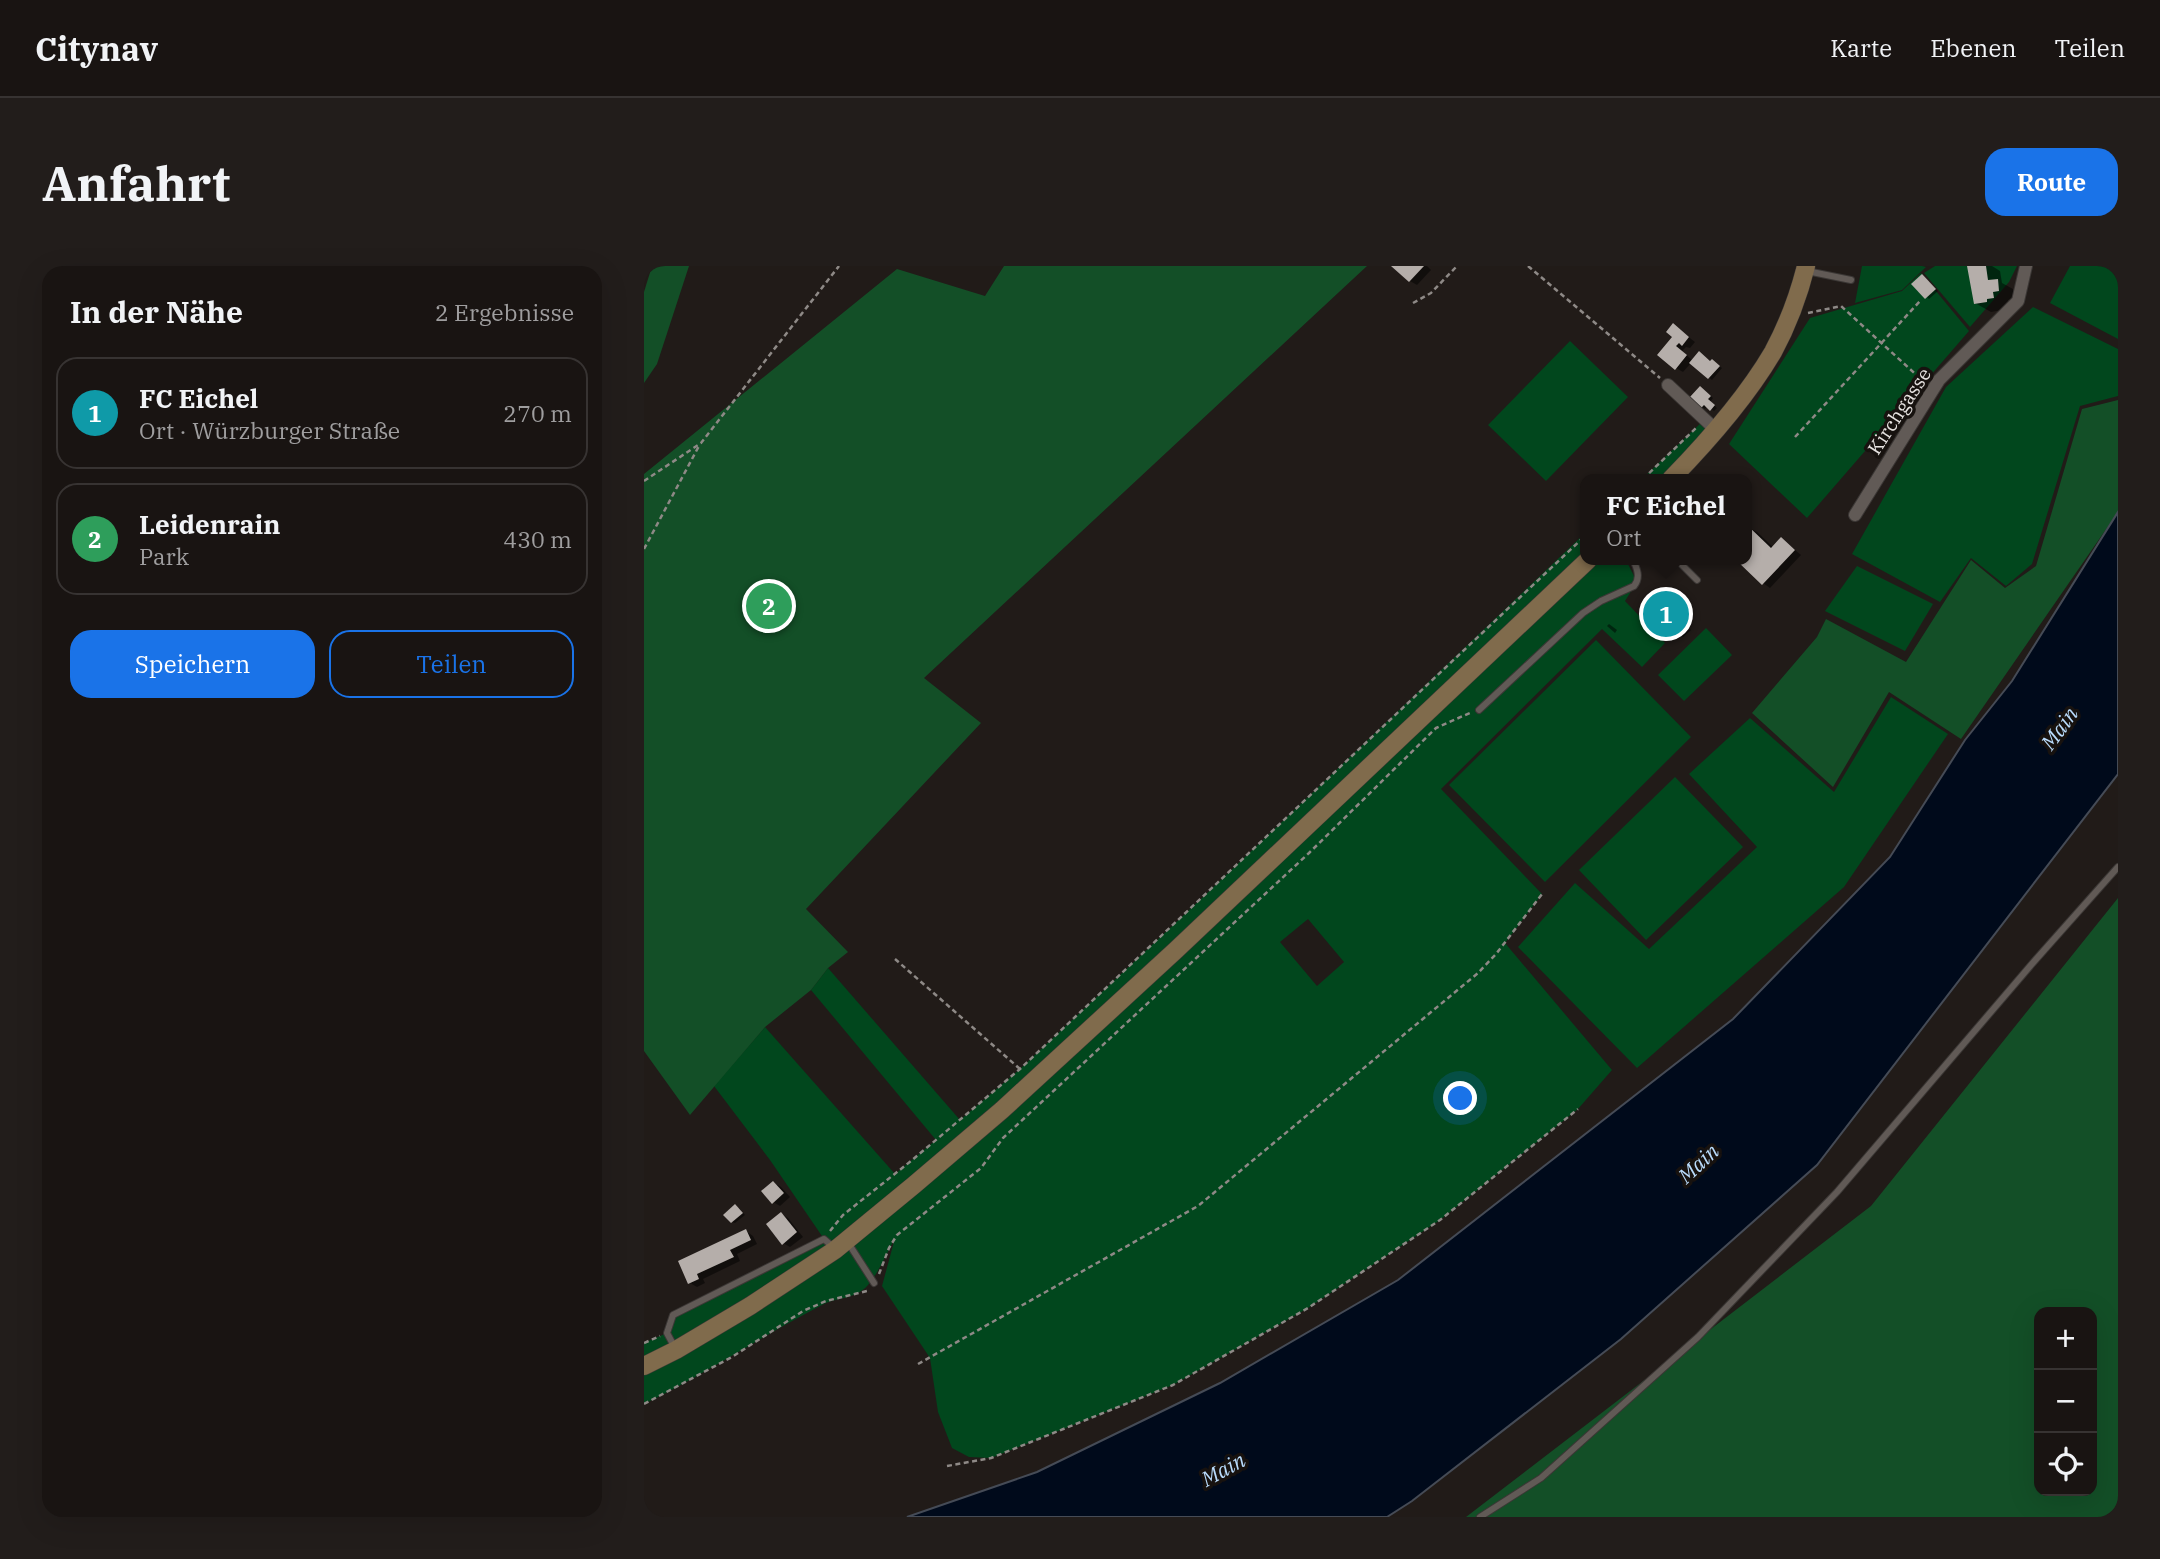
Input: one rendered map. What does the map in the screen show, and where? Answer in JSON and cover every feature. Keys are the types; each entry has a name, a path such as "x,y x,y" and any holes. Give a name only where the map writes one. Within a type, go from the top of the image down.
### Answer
{"main road":[{"path":"1675,474 1710,425 1746,390 1773,351 1806,268"},
{"path":"644,1366 750,1306 835,1243 1002,1110 1583,565"}],"street":[{"name":"Kirchgasse","path":"1855,515 1939,380 2018,301 2026,266"},
{"path":"1668,385 1710,425"}],"lane":[{"path":"1806,268 1851,280"},
{"path":"1479,710 1583,613 1601,601 1634,586 1638,576 1635,565"},
{"path":"1683,565 1697,580"},
{"path":"1480,1517 1541,1478 1698,1336 1837,1192 2118,867"},
{"path":"676,1350 667,1333 673,1315 835,1243 874,1283"}],"path":[{"path":"644,549 701,443 839,266"},
{"path":"1412,303 1431,293 1457,266"},
{"path":"1528,266 1668,385"},
{"path":"1796,437 1922,300"},
{"path":"1788,317 1841,306 1933,390"},
{"path":"1649,474 1710,425"},
{"path":"644,481 701,443"},
{"path":"835,1243 843,1215 1020,1069 1580,541"},
{"path":"644,1404 732,1357 803,1311 826,1301 867,1291 874,1283 897,1235 981,1168 1003,1138 1309,853 1436,728 1479,710"},
{"path":"918,1364 1198,1206 1478,973 1542,894"},
{"path":"895,959 1020,1069"},
{"path":"947,1466 991,1458 1173,1385 1308,1308 1440,1220 1578,1109"},
{"path":"644,1343 667,1333"}],"green space":[{"path":"652,266 689,266 657,364 644,383 644,292"},
{"path":"1004,266 1367,266 924,678 981,723 806,909 848,952 828,968 811,990 765,1027 690,1115 644,1051 644,474 897,269 985,296"},
{"path":"1862,266 1926,267 1902,290 1855,303"},
{"path":"1935,266 2017,266 2009,282 1970,327 1924,273"},
{"path":"2070,266 2118,266 2118,339 2050,303"},
{"path":"1921,273 1969,331 1807,518 1729,444 1810,318 1902,291"},
{"path":"2033,307 2118,349 2118,396 2080,406 2032,564 2006,586 1971,558 1940,602 1852,554 1946,387"},
{"path":"1570,341 1628,397 1546,481 1488,425"},
{"path":"2118,400 2118,512 1961,739 1889,692 1833,787 1752,713 1817,637 1826,619 1906,662 1971,560 2005,588 2036,566 2082,409"},
{"path":"1704,420 1716,430 1676,474 1647,474"},
{"path":"1580,538 1580,565 1628,565 1637,582 1625,601 1665,643 1642,667 1602,629 1441,789 1542,894 1505,943 1612,1070 1578,1109 1440,1220 1308,1308 1173,1385 991,1458 969,1457 952,1448 938,1412 930,1358 882,1286 895,1238 876,1274 863,1290 824,1304 644,1404 644,1343 667,1333 673,1315 824,1239 770,1160 714,1086 765,1027 895,1174 936,1140 811,990 828,968 960,1120 1020,1069","holes":["1308,919 1344,962 1317,986 1280,942"]},
{"path":"1857,566 1933,604 1905,651 1825,611"},
{"path":"1706,628 1732,655 1684,701 1658,675"},
{"path":"1596,640 1691,737 1545,882 1449,785"},
{"path":"1891,697 1948,734 1844,887 1637,1068 1518,947 1575,883 1649,949 1757,847 1689,774 1750,718 1834,792"},
{"path":"1675,777 1743,847 1646,940 1579,870"},
{"path":"2118,898 2118,1517 1466,1517 1871,1206"}],"water":[{"name":"Main","path":"2118,512 2118,774 1817,1165 1621,1339 1412,1501 1387,1517 907,1517 1037,1472 1220,1383 1398,1280 1733,1019 1890,857 1965,740 2012,681"}],"building":[{"path":"1391,266 1424,266 1409,282"},
{"path":"1967,266 1986,266 1988,280 1998,279 1999,291 1993,292 1994,298 1974,304"},
{"path":"1922,274 1936,289 1925,299 1911,284"},
{"path":"1673,323 1689,337 1682,346 1679,343 1676,346 1687,355 1675,370 1657,355 1672,337 1666,332"},
{"path":"1699,351 1720,366 1708,379 1689,363"},
{"path":"1700,386 1711,396 1708,399 1715,405 1710,411 1704,405 1701,408 1689,398"},
{"path":"1752,530 1771,548 1781,537 1795,550 1762,585 1741,565 1752,565"},
{"path":"1656,596 1665,605 1669,601 1680,612 1676,616 1685,625 1675,635 1646,606"},
{"path":"773,1181 784,1193 772,1204 761,1191"},
{"path":"735,1204 743,1213 731,1223 723,1215"},
{"path":"781,1212 797,1232 782,1245 766,1224"},
{"path":"746,1229 751,1240 730,1250 734,1257 697,1274 699,1279 688,1284 678,1261"}],"place":[{"name":"Leidenrain","path":"769,606"},
{"name":"FC Eichel","path":"1666,614"}]}
